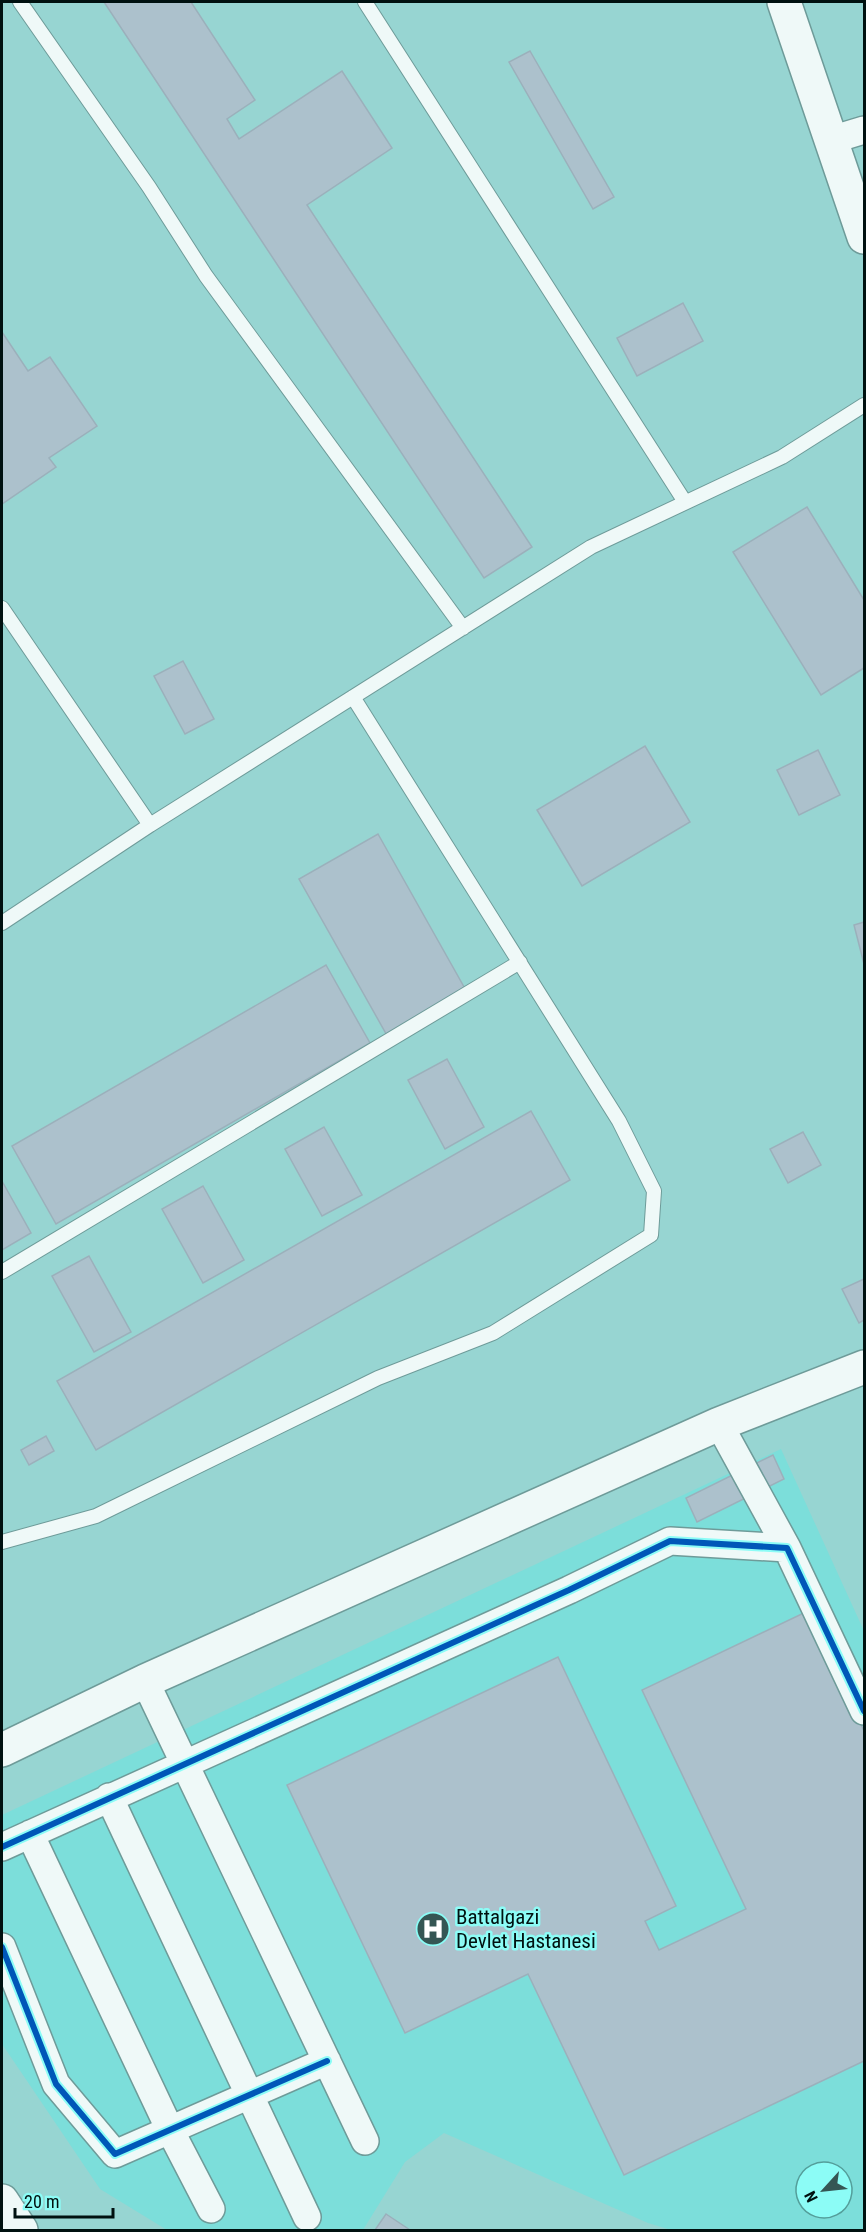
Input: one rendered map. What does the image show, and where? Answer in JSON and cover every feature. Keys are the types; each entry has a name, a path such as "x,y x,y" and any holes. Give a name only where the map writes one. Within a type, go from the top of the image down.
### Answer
{"main road":[{"path":"784,2 864,237"},
{"path":"2,1750 145,1681 719,1424 864,1367"},
{"path":"2,2201 21,2230"}],"street":[{"path":"831,140 864,130"},
{"path":"719,1424 787,1548 864,1711"},
{"path":"2,1847 569,1590 670,1541 787,1548"},
{"path":"145,1681 365,2142"},
{"path":"109,1797 307,2217"},
{"path":"30,1834 170,2130 211,2209"},
{"path":"2,1947 56,2084 115,2154 327,2061"}],"lane":[{"path":"20,2 149,187 206,276 463,628"},
{"path":"365,2 685,502"},
{"path":"2,923 150,825 591,547 782,457 864,405"},
{"path":"2,608 150,825"},
{"path":"2,1542 96,1516 378,1378 493,1333 651,1235 654,1191 619,1121 353,696"},
{"path":"2,1272 520,962"}],"shaded area":[{"name":"Battalgazi Devlet Hastanesi","path":"781,1449 864,1631 864,2230 671,2230 648,2223 444,2133 405,2162 363,2230 167,2230 100,2189 2,2044 2,1815"}],"building":[{"path":"104,2 191,2 255,100 227,119 239,139 342,71 392,148 307,205 532,547 484,578"},
{"path":"530,51 614,197 593,209 509,62"},
{"path":"683,303 703,341 637,376 617,338"},
{"path":"2,332 28,371 50,357 97,426 49,458 56,467 2,504"},
{"path":"807,507 864,600 864,668 821,695 733,552"},
{"path":"183,661 214,719 185,734 154,676"},
{"path":"645,746 690,822 582,886 537,810"},
{"path":"818,750 840,795 799,815 777,770"},
{"path":"378,834 468,994 389,1039 299,879"},
{"path":"864,922 864,964 854,925"},
{"path":"326,965 370,1043 56,1224 12,1146"},
{"path":"447,1059 484,1127 445,1149 408,1080"},
{"path":"531,1111 570,1180 96,1450 57,1381"},
{"path":"324,1127 362,1195 322,1216 285,1149"},
{"path":"803,1132 821,1165 788,1183 770,1149"},
{"path":"2,1181 31,1233 2,1250"},
{"path":"203,1186 244,1260 203,1283 162,1209"},
{"path":"89,1256 131,1332 94,1352 52,1276"},
{"path":"864,1279 864,1320 859,1323 842,1289"},
{"path":"46,1436 54,1451 29,1465 21,1450"},
{"path":"773,1455 784,1479 697,1522 686,1498"},
{"name":"Battalgazi Devlet Hastanesi","path":"808,1611 864,1731 864,2061 624,2175 528,1974 405,2033 287,1785 558,1657 676,1906 645,1921 659,1950 746,1909 642,1690"},
{"path":"386,2214 410,2230 375,2230"}],"cycle path":[{"path":"2,1847 569,1590 670,1541 787,1548 864,1711"},
{"path":"2,1947 56,2084 115,2154 327,2061"}],"place":[{"name":"Battalgazi Devlet Hastanesi","path":"433,1929"}]}
